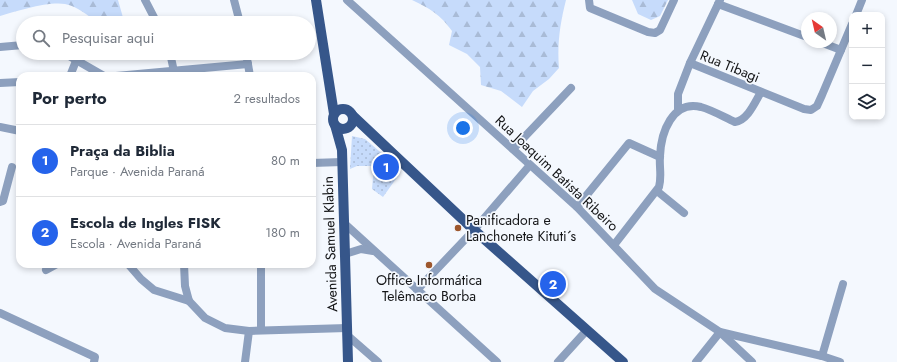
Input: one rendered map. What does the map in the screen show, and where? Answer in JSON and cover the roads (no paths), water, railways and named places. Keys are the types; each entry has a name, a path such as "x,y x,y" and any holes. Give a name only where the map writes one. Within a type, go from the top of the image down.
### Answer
{"main road":[{"path":"316,0 334,114 334,125 340,129 349,128 372,135"},
{"path":"329,84 350,113 372,135 474,230 623,362"},
{"path":"334,114 339,110 350,113"},
{"path":"342,150 349,128 350,113"},
{"name":"Avenida Samuel Klabin","path":"334,125 342,150 348,362"}],"street":[{"path":"145,0 153,16"},
{"path":"234,0 238,16"},
{"name":"Rua Joaquim Batista Ribeiro","path":"347,0 577,207 655,289 720,332 752,362"},
{"path":"589,0 590,8 655,34 660,30 674,0"},
{"path":"857,12 862,0"},
{"path":"614,245 657,191 661,178 660,157 667,123 680,109 678,94 690,64 719,2 801,35"},
{"path":"836,48 841,50 849,31"},
{"path":"0,47 16,45"},
{"name":"Rua Tibagi","path":"690,64 804,109 811,110 817,106 841,50"},
{"path":"172,60 175,72"},
{"path":"247,60 249,72"},
{"path":"72,72 76,61 97,72"},
{"path":"183,72 248,64"},
{"path":"0,83 16,82"},
{"path":"513,149 571,88"},
{"name":"Rua Tibagi","path":"680,109 700,107 735,122 740,121 745,117 761,92"},
{"path":"0,127 16,130"},
{"path":"577,207 629,143 660,157"},
{"path":"316,163 342,162"},
{"path":"416,290 474,230 530,165"},
{"path":"0,202 3,201 12,167"},
{"path":"657,191 684,213"},
{"path":"345,224 497,362"},
{"path":"346,254 361,249 373,251"},
{"path":"46,270 50,268"},
{"path":"131,268 141,279 154,290 187,297"},
{"path":"184,268 187,297 205,318 225,328 248,331 347,331 378,362"},
{"path":"261,268 261,330"},
{"path":"822,356 843,284"},
{"path":"0,313 94,357 94,362"},
{"path":"558,362 587,330"},
{"path":"245,362 248,331"},
{"path":"696,362 720,332 822,356 840,362"}],"place":[{"name":"Praça da Biblia","path":"386,167"},
{"name":"Panificadora e Lanchonete Kituti´s","path":"458,228"},
{"name":"Office Informática Telêmaco Borba","path":"429,265"},
{"name":"Escola de Ingles FISK","path":"553,284"}]}
